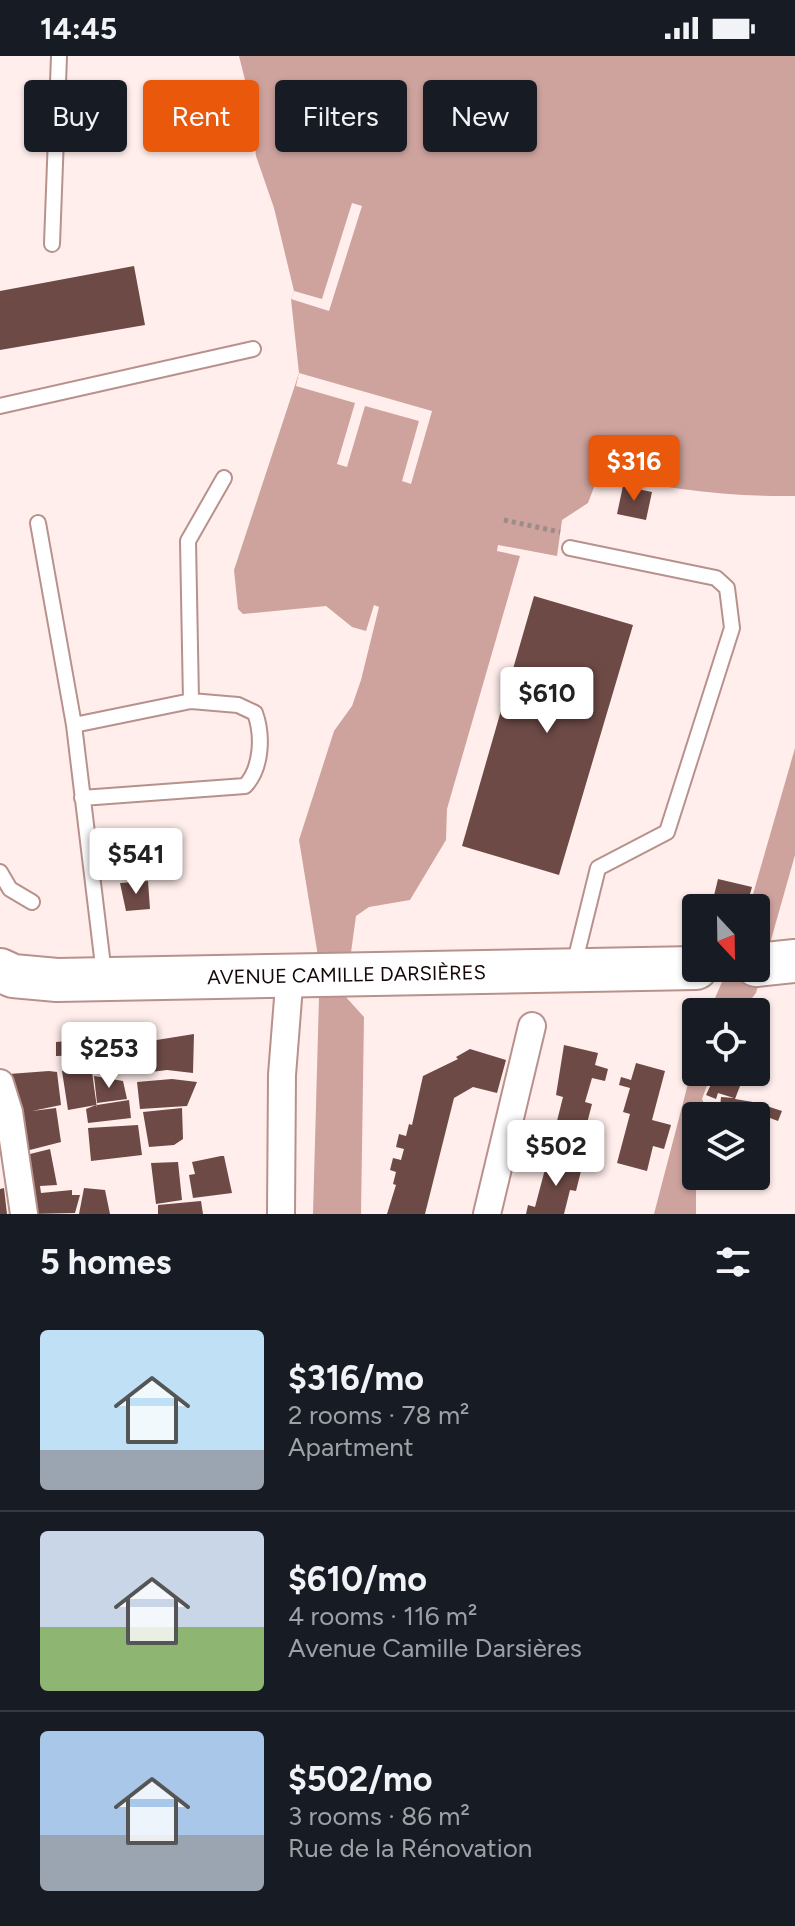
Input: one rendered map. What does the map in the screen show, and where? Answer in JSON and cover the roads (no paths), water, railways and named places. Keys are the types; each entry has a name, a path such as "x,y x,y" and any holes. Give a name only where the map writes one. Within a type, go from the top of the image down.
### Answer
{"main road":[{"name":"AVENUE CAMILLE DARSIÈRES","path":"0,970 13,976 104,978 682,968"}],"street":[{"path":"281,1214 282,1075 290,973"},
{"path":"487,1214 532,1026"},
{"path":"0,1083 9,1112 24,1214"}],"lane":[{"path":"52,244 59,56"},
{"path":"0,406 253,349"},
{"path":"191,701 188,541 224,478"},
{"path":"38,523 74,725 104,978"},
{"path":"570,548 716,578 727,588 732,628 667,832 598,868 573,969"},
{"path":"74,725 191,701 238,705 255,713 261,731 254,777 245,786 82,798"},
{"path":"0,872 10,889 32,902"}]}
